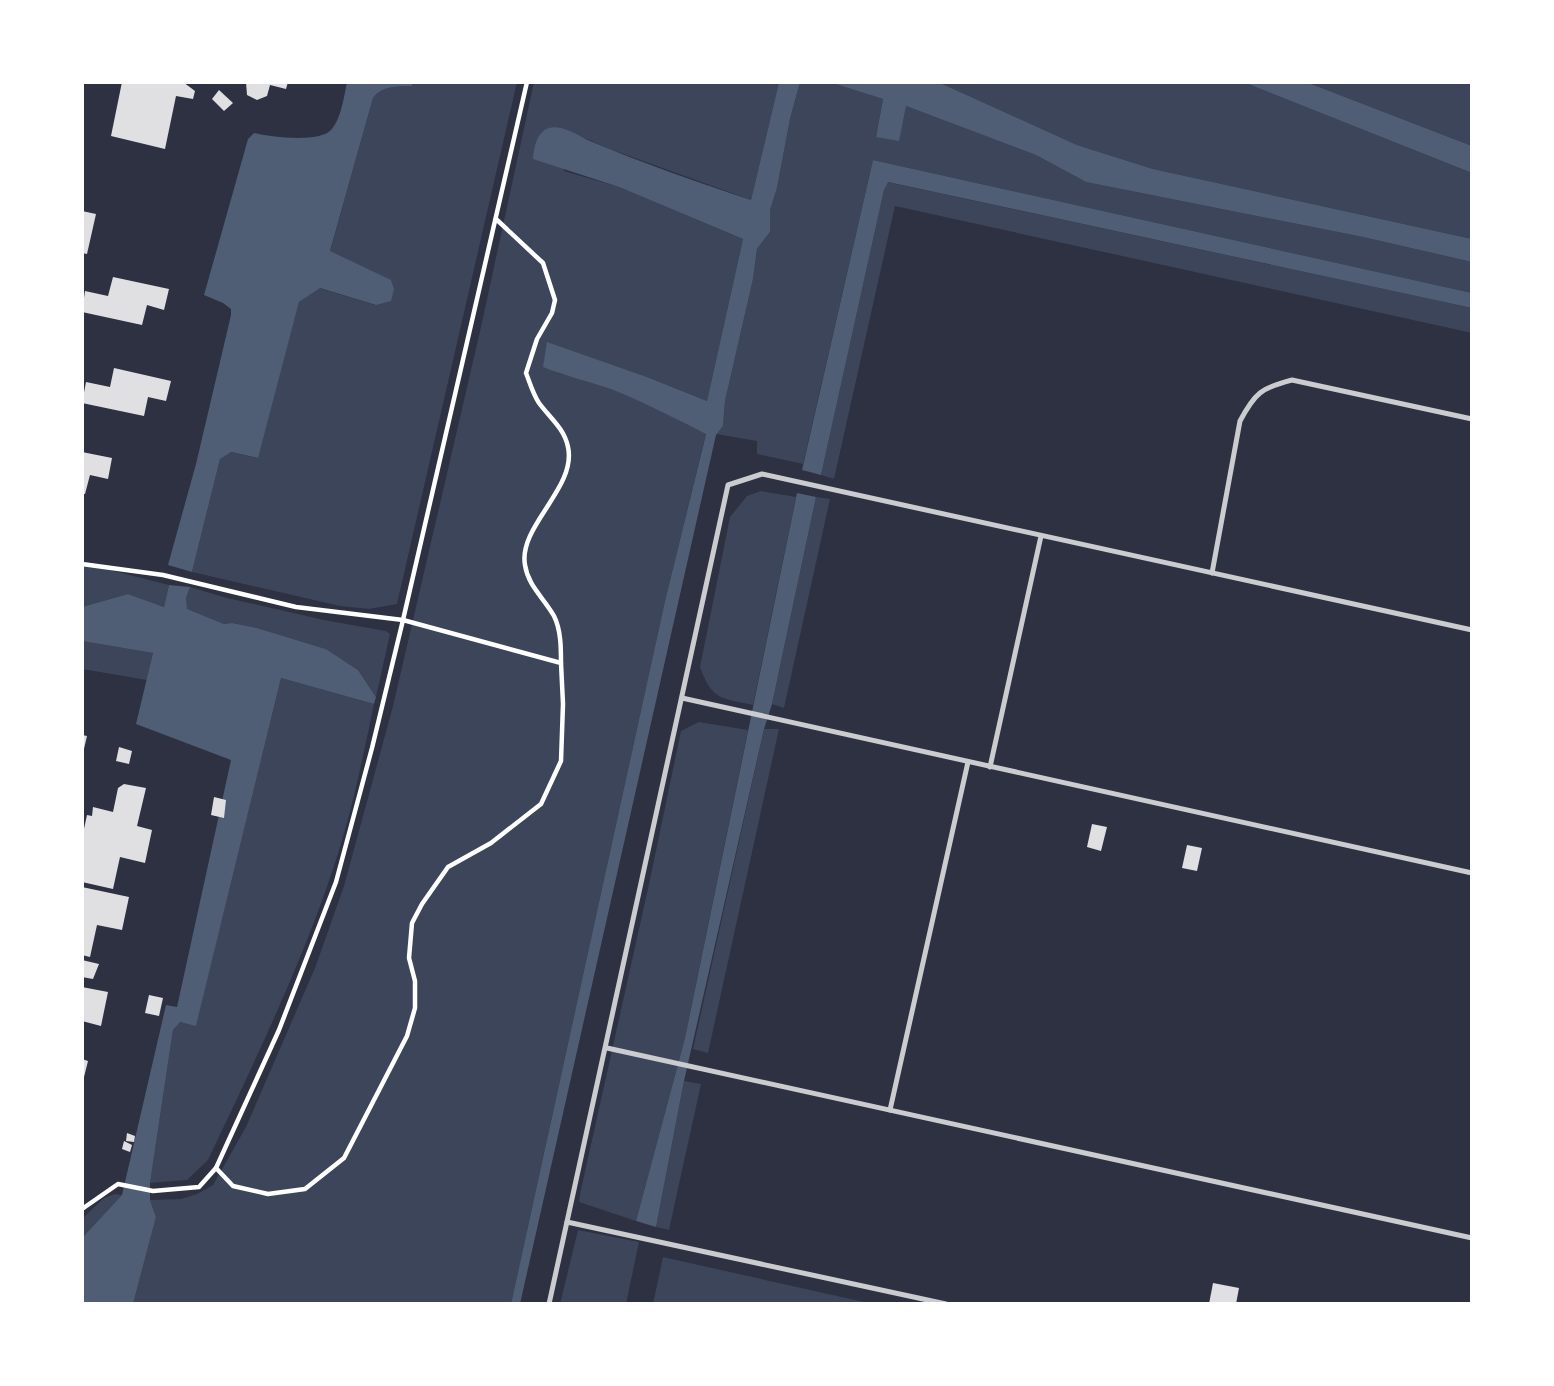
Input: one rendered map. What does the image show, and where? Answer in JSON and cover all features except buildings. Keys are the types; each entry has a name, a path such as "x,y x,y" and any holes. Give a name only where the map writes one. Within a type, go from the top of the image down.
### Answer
{"lane":[{"path":"1212,573 1240,421 1252,399 1271,385 1292,380 1472,419"},
{"path":"549,1304 728,485 762,474 1472,630"},
{"path":"990,766 1041,536"},
{"path":"682,698 1472,873"},
{"path":"890,1110 968,762"},
{"path":"607,1048 1472,1238"},
{"path":"567,1222 946,1304"}],"path":[{"path":"82,1209 118,1184 153,1191 199,1187 216,1168 279,1030 336,882 372,748 527,82"},
{"path":"216,1168 233,1186 268,1194 306,1189 344,1158 410,1027 415,1008 415,981 410,958 412,923 422,904 448,867 491,843 541,804 561,761 561,642 555,617 532,586 525,567 524,549 564,479 569,449 560,426 538,401 526,373 537,339 552,313 555,300 543,263 496,219"},
{"path":"82,564 163,575 296,607 403,621 561,663"}],"shaded area":[{"path":"347,82 412,82 412,86 386,89 373,98 330,251 391,280 394,289 391,301 376,305 320,288 299,302 258,458 231,452 220,459 192,572 168,565 196,464 231,315 231,309 223,303 204,295 248,139 254,133 294,138 325,134 337,120"},
{"path":"412,82 517,82 397,604 369,609 340,606 192,572 220,459 230,452 257,458 299,302 319,288 375,305 362,267 330,252 373,98 386,89 411,86"},
{"path":"534,82 779,82 751,200 610,149 561,128 564,171 619,187 743,239 707,401 548,343 559,373 622,392 706,433 665,601 511,1304 133,1304 156,1217 150,1200 181,1199 213,1185 246,1127 315,968 344,886 393,706 481,327"},
{"path":"779,82 800,82 770,210 770,232 757,249 753,279 725,401 723,426 716,435 520,1304 511,1304 665,601 706,434 611,389 543,367 547,342 707,401 743,239 619,187 533,159 535,146 538,137 545,130 559,128 650,165 751,200"},
{"path":"800,82 829,82 883,99 876,137 906,106 1036,155 1086,182 1363,237 1472,262 1472,293 873,160 803,464 757,454 757,441 716,434 723,426 725,401 753,279 757,249 770,232 770,210"},
{"path":"829,82 938,82 1077,145 1153,169 1472,239 1472,262 1363,237 1086,182 1036,155 906,106 899,141 876,137 883,99"},
{"path":"938,82 1243,82 1472,173 1472,239 1153,169 1077,145"},
{"path":"1243,82 1306,82 1472,146 1472,173"},
{"path":"1306,82 1472,82 1472,146"},
{"path":"873,160 1472,293 1472,308 888,182 884,190 821,475 802,470"},
{"path":"887,182 1472,308 1472,333 895,206 834,479 821,475"},
{"path":"761,491 796,497 753,705 719,696 709,686 700,667 730,517 747,496"},
{"path":"797,493 816,497 772,704 764,729 684,1081 656,1227 636,1221 685,1038"},
{"path":"816,497 830,499 784,708 772,704"},
{"path":"82,563 169,585 164,607 128,594 82,607"},
{"path":"169,585 190,587 186,598 187,609 224,624 257,628 326,649 358,670 376,697 374,704 281,678 196,1026 180,1022 173,1030 150,1183 150,1200 156,1217 133,1304 82,1304 82,1238 122,1195 166,1005 177,1007 231,760 136,724 153,653 82,641 82,607 128,594 164,607"},
{"path":"190,587 324,620 386,631 390,634 376,697 358,670 326,649 257,628 224,624 186,609"},
{"path":"82,641 153,653 147,680 82,669"},
{"path":"281,678 374,704 350,812 331,875 304,947 274,1019 208,1160 187,1180 150,1183 173,1030 179,1022 196,1025"},
{"path":"699,722 748,730 685,1038 636,1221 579,1202 580,1194 681,731"},
{"path":"764,729 779,729 708,1053 693,1049"},
{"path":"684,1081 701,1084 669,1230 656,1227"},
{"path":"115,1194 122,1195 82,1238 82,1219 104,1198"},
{"path":"578,1230 639,1242 626,1304 560,1304"},
{"path":"663,1257 873,1304 653,1304"}]}
